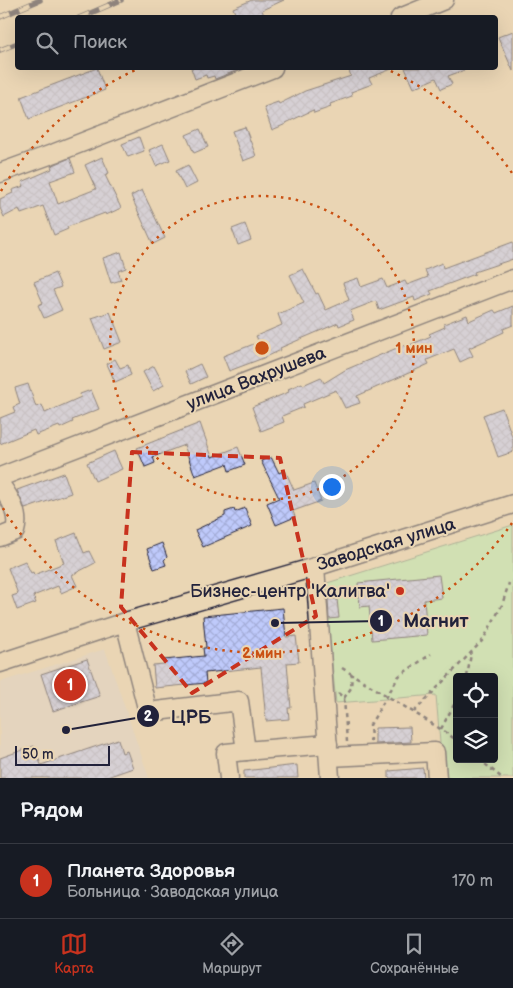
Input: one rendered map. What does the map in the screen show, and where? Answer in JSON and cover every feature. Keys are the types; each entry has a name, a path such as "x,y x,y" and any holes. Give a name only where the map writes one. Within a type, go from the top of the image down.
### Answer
{"street":[{"path":"407,15 444,0"},
{"path":"0,173 268,70"},
{"name":"улица Вахрушева","path":"0,477 513,279"},
{"path":"0,484 18,520 15,531 0,537"},
{"name":"Заводская улица","path":"0,664 125,622 315,567 513,504"},
{"path":"315,567 330,778"},
{"path":"125,622 148,712 239,701 246,751"},
{"path":"229,778 226,752 328,750 348,756 435,752 437,778"}],"path":[{"path":"414,712 484,640 502,606 508,584"},
{"path":"468,673 471,653"},
{"path":"371,740 370,724 399,676 431,654"},
{"path":"342,668 453,737"},
{"path":"348,756 344,698 350,688 352,674"},
{"path":"337,691 344,698"},
{"path":"440,729 453,706"},
{"path":"484,763 502,778"}],"highlighted area":[{"path":"132,452 280,458 316,616 192,693 121,607"}],"shaded area":[{"path":"105,649 149,778 0,778 0,682"}],"green space":[{"path":"513,525 513,778 443,778 436,695 336,703 324,584"}],"building":[{"path":"252,0 284,0 262,10 264,15 236,15 233,8"},
{"path":"513,31 513,71 498,37"},
{"path":"92,70 98,70 105,90 29,119 21,97"},
{"path":"192,70 238,70 215,79 214,76 207,78 206,75 195,79"},
{"path":"349,70 389,70 369,78 372,84 351,92 352,96 330,104 331,107 314,113 313,110 272,130 264,107 278,102 279,104 305,91 351,76"},
{"path":"406,70 464,70 448,76 452,84 441,89 436,78 414,88"},
{"path":"245,127 256,156 243,161 232,131"},
{"path":"200,129 208,147 194,153 186,135"},
{"path":"139,137 144,151 128,157 122,144"},
{"path":"163,144 170,160 156,166 149,150"},
{"path":"102,157 109,173 105,175 121,208 106,215 105,213 67,227 68,229 54,235 43,206 21,214 19,209 4,217 0,208 0,199 13,193 12,190 24,186 22,182 52,169 51,166 70,158 75,172 50,181 58,204 96,189 85,165"},
{"path":"188,165 197,183 185,189 176,171"},
{"path":"142,190 165,238 153,244 131,196"},
{"path":"245,224 251,240 238,245 232,229"},
{"path":"513,242 513,259 474,272 475,274 430,291 432,294 415,301 414,297 379,310 376,301 350,311 354,320 339,326 338,323 280,348 281,350 266,357 229,371 223,356 259,342 256,336 282,325 278,314 304,303 290,275 303,269 326,310 349,300 343,283 358,278 361,287 383,279 387,288 405,281 407,285 428,277 425,270 442,263 443,268"},
{"path":"121,252 126,268 118,271 121,280 111,283 103,258"},
{"path":"55,273 61,287 53,290 62,310 44,318 38,305 43,303 34,282"},
{"path":"513,306 513,325 503,329 504,332 469,348 473,356 460,362 454,349 427,360 429,364 357,396 360,403 345,408 336,390 303,404 304,407 282,416 284,422 261,431 252,407 289,392 288,389 321,377 324,383 345,370 404,345 405,347 431,336 429,334 445,327 444,324 467,315 469,321 494,310 496,313"},
{"path":"110,312 122,342 104,349 92,318"},
{"path":"115,359 120,368 128,365 131,375 115,382 107,364"},
{"path":"200,364 206,377 191,384 185,371"},
{"path":"154,366 164,385 153,391 143,372"},
{"path":"28,384 36,407 42,405 45,413 81,397 80,394 91,390 99,409 72,420 73,422 60,428 59,426 36,435 34,430 0,444 0,418 15,412 13,407 20,404 15,388"},
{"path":"502,408 513,439 513,452 498,457 483,415"},
{"path":"200,423 212,457 238,447 245,465 229,471 227,464 195,476 184,445 153,457 155,463 145,467 137,448"},
{"path":"114,451 122,469 95,481 87,463"},
{"path":"271,457 279,473 285,470 294,490 314,483 321,501 293,511 295,517 276,525 267,503 279,498 261,461"},
{"path":"64,473 71,493 25,509 17,490"},
{"path":"245,508 252,526 203,547 195,530 225,516 225,512 234,509 235,512"},
{"path":"76,533 84,553 89,551 95,563 72,575 77,586 61,593 58,586 33,596 36,603 17,610 12,596 18,594 8,568 25,561 34,575 64,563 56,541"},
{"path":"162,543 167,557 164,560 166,565 154,569 147,549"},
{"path":"439,575 442,598 424,600 427,635 372,640 369,606 360,607 358,583"},
{"path":"328,599 337,599 339,618 329,619"},
{"path":"283,608 286,637 296,636 299,662 287,663 291,708 288,708 289,719 266,721 261,667 205,673 206,683 155,688 153,665 164,664 164,660 204,656 203,648 206,648 203,616"},
{"path":"87,659 100,696 53,711 41,674"},
{"path":"410,727 411,742 375,744 375,728"},
{"path":"118,739 122,753 127,751 133,768 104,778 0,778 0,758 34,746 41,765"},
{"path":"297,765 298,778 244,778 244,771"},
{"path":"423,768 424,778 389,778 389,771"}],"railway":[{"path":"0,17 40,0"},
{"path":"86,15 121,0"},
{"path":"0,50 15,44"}],"place":[{"name":"Бизнес-центр 'Калитва'","path":"400,591"},
{"name":"Магнит","path":"275,623"},
{"name":"Планета Здоровья","path":"70,685"},
{"name":"ЦРБ","path":"66,730"}]}
